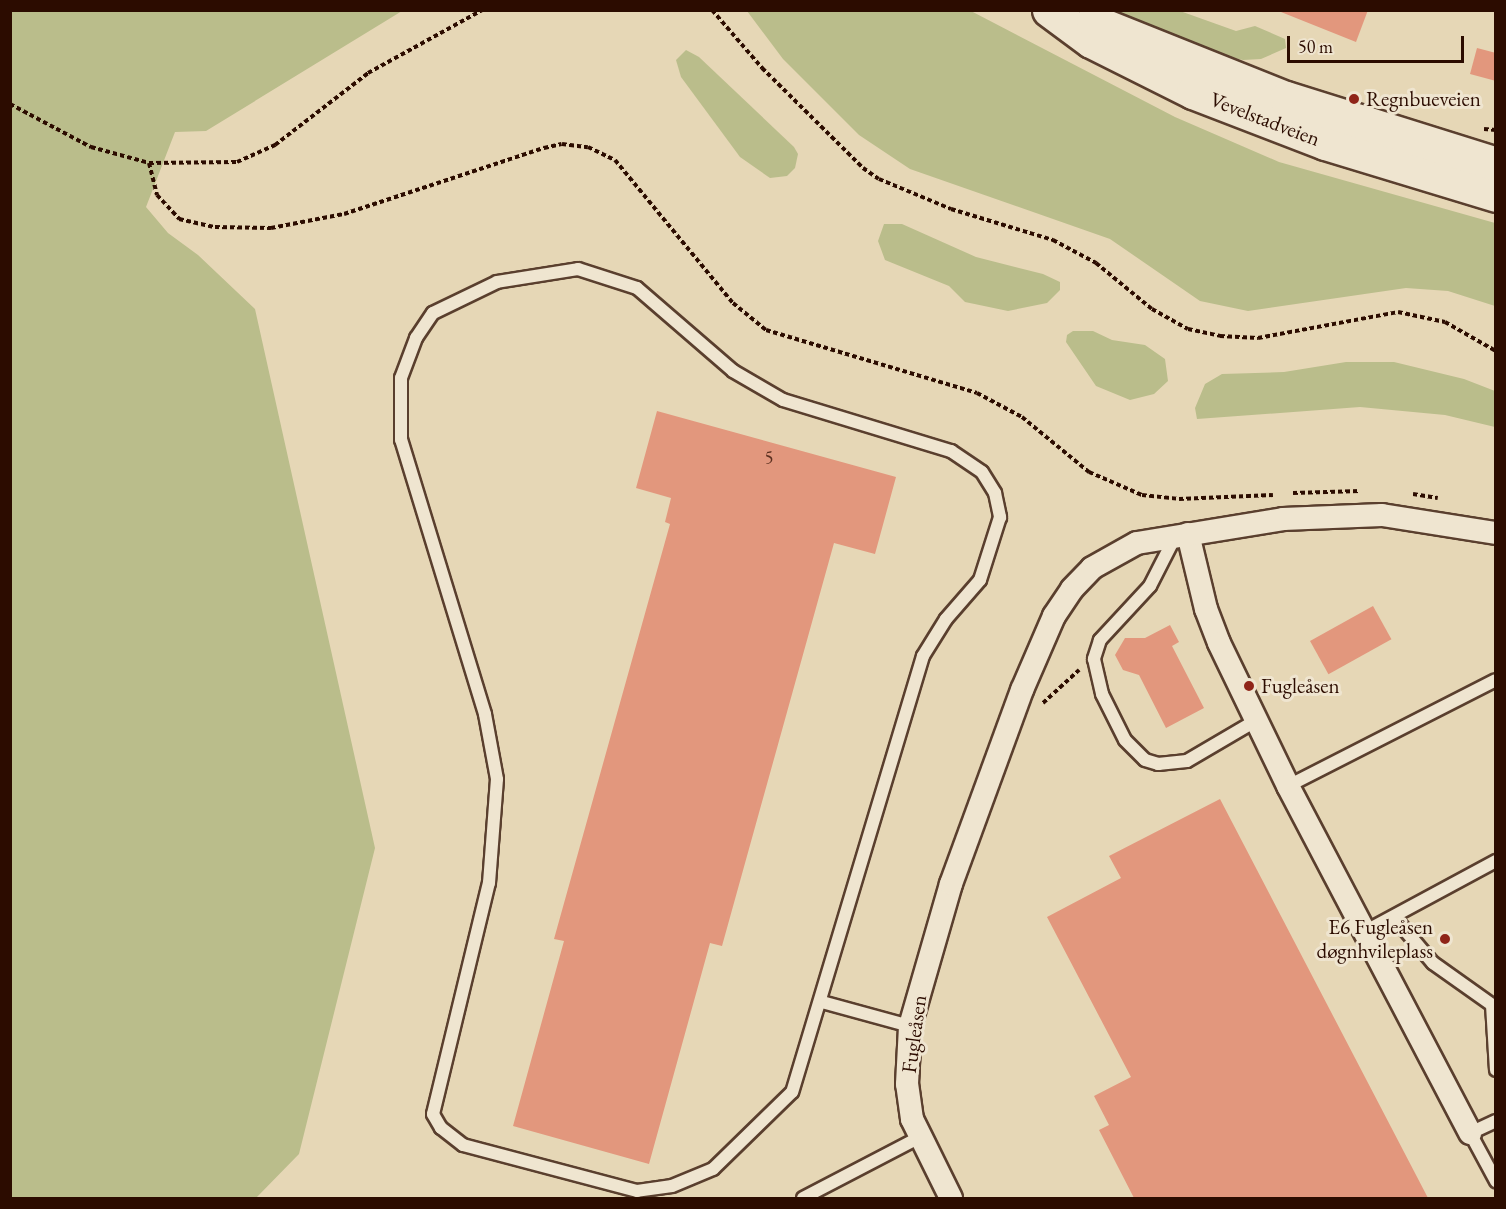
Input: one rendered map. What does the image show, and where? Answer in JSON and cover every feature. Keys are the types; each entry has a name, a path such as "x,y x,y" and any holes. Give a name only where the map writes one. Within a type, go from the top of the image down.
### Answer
{"main road":[{"name":"Vevelstadveien","path":"1049,10 1108,50 1215,101 1325,143 1496,195"},
{"name":"Vevelstadveien","path":"1060,10 1308,106 1496,164"}],"street":[{"name":"Fugleåsen","path":"951,1198 912,1119 907,1084 910,1026 951,884 1026,680 1054,616 1072,589 1115,553 1137,543 1283,519 1348,515 1420,519 1496,533"},
{"path":"1182,535 1209,618 1288,786 1470,1133"}],"lane":[{"path":"578,269 637,288 734,371 783,400 951,451 982,472 995,493 1000,517 980,580 946,619 923,656 822,1002 792,1092 713,1169 672,1186 637,1191 463,1145 437,1121 433,1114 489,883 497,779 485,714 401,440 401,378 416,338 433,313 497,282 578,269"},
{"path":"1182,535 1149,586 1105,631 1094,659 1102,694 1120,731 1145,760 1171,765 1187,761 1257,720"},
{"path":"1288,786 1496,680"},
{"path":"1366,931 1496,861"},
{"path":"1394,917 1433,963 1494,1004 1496,1070"},
{"path":"822,1002 910,1026"},
{"path":"1496,1121 1470,1133 1496,1180"},
{"path":"803,1198 920,1137"}],"path":[{"path":"10,104 90,147 149,163 237,162 275,146 368,73 482,10"},
{"path":"712,10 762,68 863,168 879,179 942,206 1053,240 1096,263 1152,309 1188,329 1220,336 1258,338 1398,312 1445,322 1496,351"},
{"path":"149,163 158,195 179,219 215,226 271,228 344,214 544,148 562,144 588,147 615,160 733,303 766,330 976,393 1022,417 1089,472 1142,495 1224,499 1277,495"},
{"path":"1287,494 1369,491"},
{"path":"1406,494 1444,500"},
{"path":"1038,712 1052,692 1094,659"}],"green space":[{"path":"10,11 402,11 206,131 175,132 146,207 168,233 198,255 255,309 375,848 299,1154 256,1198 11,1198"},
{"path":"747,11 971,11 1175,117 1279,162 1495,223 1495,306 1448,291 1406,288 1248,311 1200,301 1110,239 910,169 859,135 783,59"},
{"path":"1114,11 1180,11 1236,31 1255,26 1285,39 1286,48 1261,59 1243,60 1210,53"},
{"path":"686,50 699,57 794,147 798,154 795,168 787,176 770,178 740,157 681,77 676,60"},
{"path":"884,224 902,224 976,257 1043,274 1060,282 1060,290 1047,303 1008,311 965,302 949,286 885,260 878,241"},
{"path":"1073,331 1093,331 1112,340 1145,345 1165,359 1168,381 1154,394 1130,400 1096,386 1066,342 1067,335"},
{"path":"1346,362 1394,362 1464,379 1495,391 1495,427 1445,415 1360,407 1197,419 1195,408 1205,384 1222,374 1284,372"}],"building":[{"path":"1276,10 1368,10 1356,42"},
{"path":"1477,48 1496,53 1496,81 1470,74"},
{"path":"657,411 896,477 875,554 834,543 722,946 710,943 649,1164 513,1126 564,941 554,939 670,524 665,522 671,498 636,488"},
{"path":"1373,606 1391,639 1328,674 1310,641"},
{"path":"1170,625 1179,642 1172,646 1204,708 1166,728 1139,675 1123,670 1115,655 1125,638 1145,638"},
{"path":"1220,799 1428,1198 1134,1198 1099,1130 1109,1125 1094,1096 1131,1077 1047,917 1121,878 1109,856"}],"place":[{"name":"Regnbueveien","path":"1354,99"},
{"name":"Fugleåsen","path":"1249,686"},
{"name":"E6 Fugleåsen døgnhvileplass","path":"1445,939"}]}
